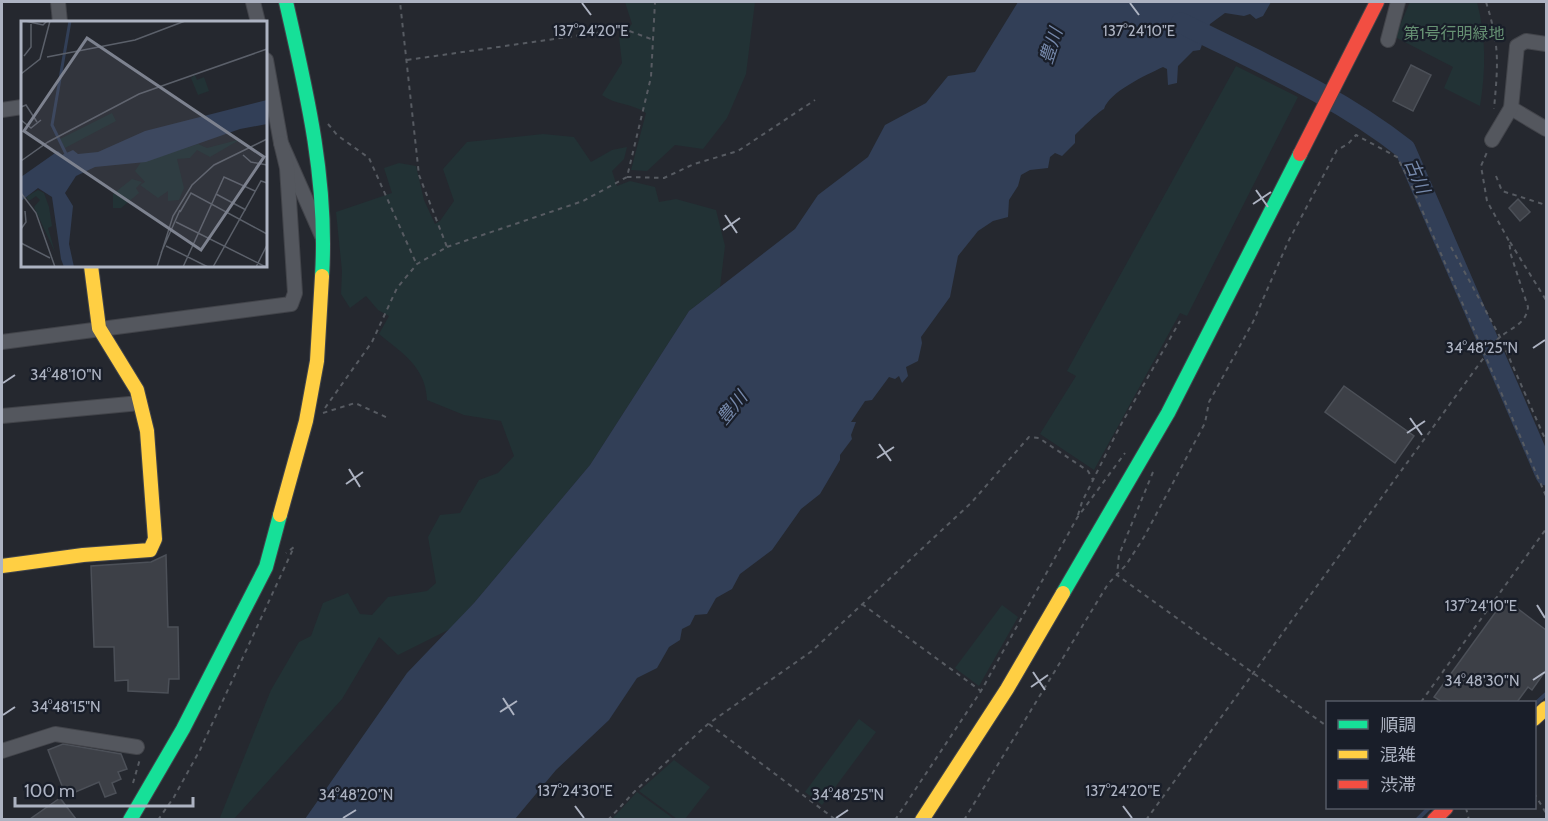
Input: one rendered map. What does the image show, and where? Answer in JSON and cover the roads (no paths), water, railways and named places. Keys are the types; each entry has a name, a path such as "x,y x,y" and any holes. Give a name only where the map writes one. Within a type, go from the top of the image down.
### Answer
{"street":[{"path":"58,2 60,21"},
{"path":"253,2 258,21"},
{"path":"130,819 183,729 267,567 309,419 317,361 324,240 320,168 308,98 286,2"},
{"path":"922,819 1007,689 1168,413 1377,2"},
{"path":"1388,40 1398,2"},
{"path":"1492,140 1512,108 1517,46 1526,41 1546,44"},
{"path":"2,342 291,304 294,281 287,168 267,72"},
{"path":"2,110 21,107"},
{"path":"1512,108 1546,129"},
{"path":"281,143 324,240"},
{"path":"2,566 83,555 150,550 155,539 147,431 137,390 99,328 91,267"},
{"path":"2,416 140,403"},
{"path":"2,751 55,734 137,747"}],"water":[{"name":"豊川","path":"1018,2 1271,2 1263,16 1256,19 1250,14 1244,16 1225,13 1210,24 1200,50 1193,51 1178,66 1177,83 1168,85 1167,69 1163,67 1120,90 1104,109 1075,135 1075,143 1062,156 1055,153 1050,157 1048,168 1030,170 1021,175 1018,186 1009,200 1008,217 993,221 978,231 958,256 950,297 921,337 918,361 906,367 908,376 902,383 899,376 895,379 889,377 872,400 865,401 851,422 856,422 851,435 852,439 840,455 840,460 820,494 801,509 772,550 740,574 732,589 716,598 707,614 695,615 690,625 682,629 680,640 669,647 657,668 637,678 609,720 556,770 515,819 305,819 407,673 474,603 590,465 689,311 795,229 818,195 868,157 885,125 926,103 948,76 975,72"}],"waterway":[{"name":"古川","path":"1181,23 1325,96 1405,149 1546,475"},
{"path":"1536,703 1546,694"},
{"path":"1417,820 1428,809"}],"park label":[{"name":"第1号行明緑地","path":"1454,33"}]}
